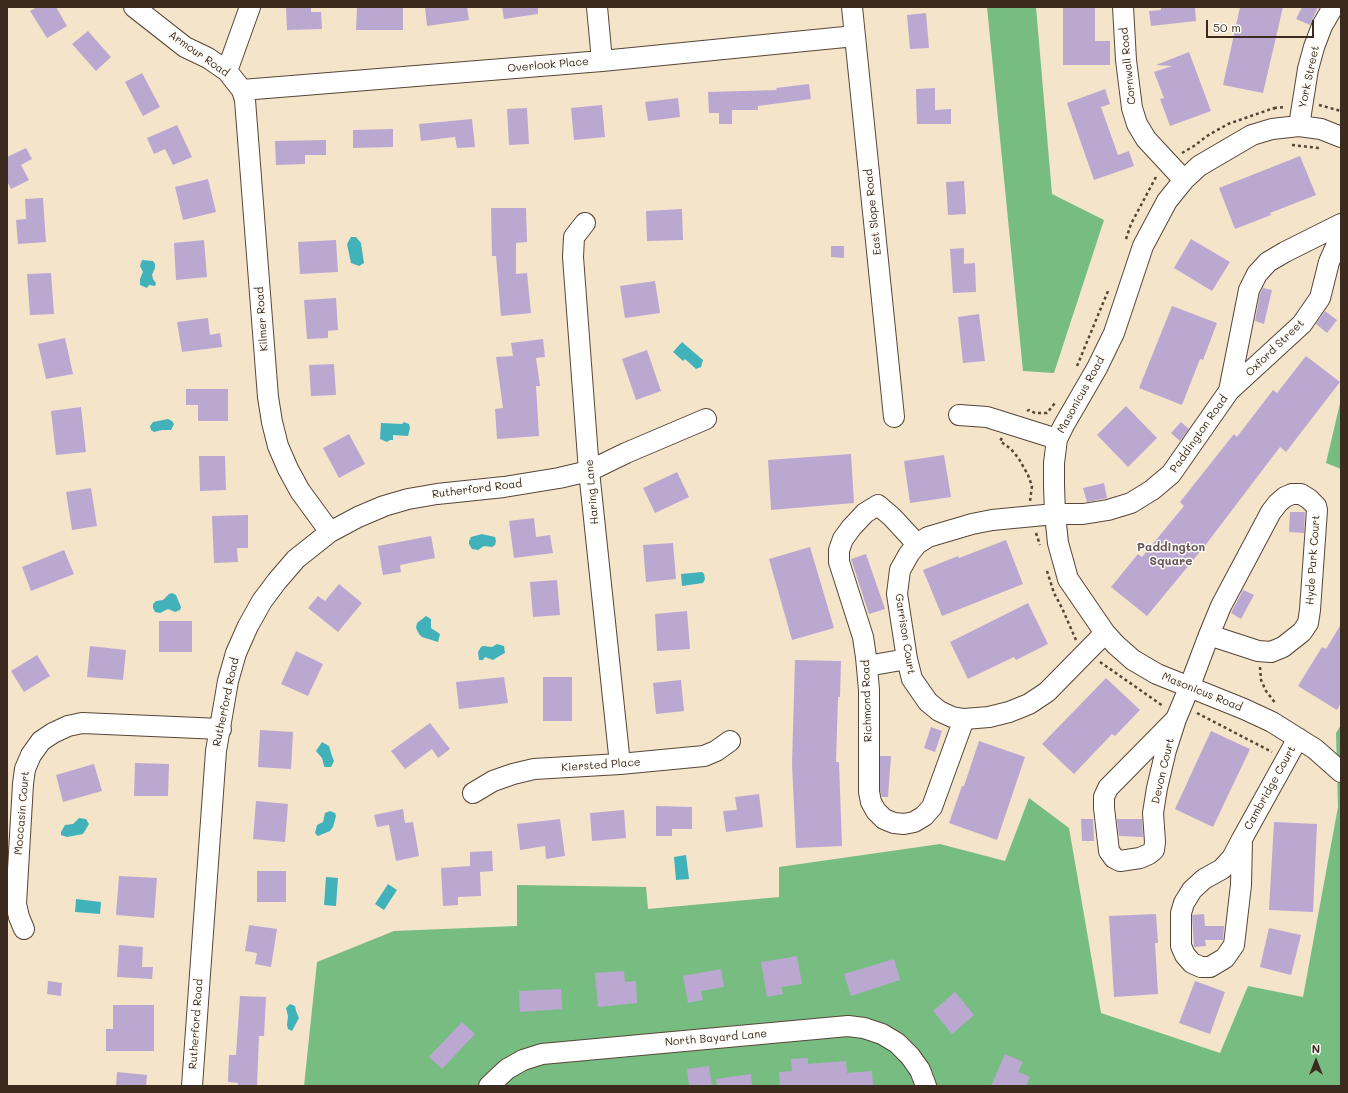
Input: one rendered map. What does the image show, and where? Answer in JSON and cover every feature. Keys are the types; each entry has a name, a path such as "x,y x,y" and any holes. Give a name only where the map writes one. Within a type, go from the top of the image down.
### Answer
{"street":[{"name":"Armour Road","path":"134,7 185,47 208,58 227,71 242,90"},
{"path":"227,71 250,7"},
{"path":"597,7 602,61"},
{"name":"East Slope Road","path":"852,7 894,417"},
{"name":"Cornwall Road","path":"1123,7 1126,60 1132,108 1146,139 1184,180"},
{"name":"York Street","path":"1299,126 1308,69 1314,47 1322,26 1333,7"},
{"name":"Overlook Place","path":"242,90 602,61 855,36"},
{"name":"Kilmer Road","path":"242,90 245,100 268,397 272,422 278,446 288,469 300,491 330,532"},
{"name":"Masonicus Road","path":"1341,137 1321,129 1299,126 1277,128 1252,135 1199,166 1184,180 1167,201 1143,246 1114,333 1097,368 1064,424 1057,439 1054,470 1055,514 1058,543 1068,579 1105,633 1116,645 1133,660 1157,674 1244,709 1290,733 1315,749 1341,772"},
{"name":"Haring Lane","path":"585,223 574,238 573,257 589,471 620,764"},
{"name":"Paddington Road","path":"1055,514 1083,514 1108,510 1131,503 1152,490 1172,474 1229,391 1249,290 1257,274 1268,262 1341,224"},
{"name":"Oxford Street","path":"1229,391 1302,324 1320,298 1329,262 1341,235"},
{"path":"959,415 987,417 1057,439"},
{"name":"Rutherford Road","path":"192,1086 216,750 221,729 228,681 236,653 248,626 262,601 277,581 296,559 330,532 358,517 384,506 408,499 437,494 504,487 559,478 589,471 626,453 706,419"},
{"name":"Hyde Park Court","path":"1189,688 1209,635 1221,606 1271,512 1278,503 1285,497 1292,494 1301,494 1309,499 1316,506 1317,510 1310,610 1308,623 1302,632 1283,647 1271,652 1258,651 1209,635"},
{"name":"Richmond Road","path":"917,544 892,517 878,505 865,513 851,528 844,539 840,550 839,562 863,637 867,666 869,690 869,792 871,802 876,811 884,819 894,823 904,824 914,822 924,816 932,807 964,719"},
{"name":"Garrison Court","path":"1055,514 992,520 972,524 928,537 917,544 909,554 900,570 897,594 907,659 912,679 928,702 939,711 952,717 964,719 989,717 1009,712 1029,704 1047,692 1105,633"},
{"path":"867,666 907,659"},
{"name":"Devon Court","path":"1177,716 1108,788 1104,797 1104,808 1110,851 1114,858 1120,861 1140,858 1154,850 1156,842 1153,813 1157,788 1166,750 1177,716 1189,688"},
{"name":"Moccasin Court","path":"24,929 18,917 16,904 23,784 25,769 31,755 41,741 52,732 82,723 221,729"},
{"name":"Cambridge Court","path":"1242,839 1241,885 1234,945 1225,958 1210,967 1201,967 1192,963 1185,955 1181,946 1181,913 1184,903 1192,890 1204,879 1222,869 1232,858 1290,733"},
{"name":"Kiersted Place","path":"473,793 493,781 534,769 620,764 704,756 716,751 730,741"},
{"name":"North Bayard Lane","path":"489,1086 507,1069 523,1060 542,1054 848,1026 864,1028 882,1034 897,1043 910,1056 920,1070 926,1086"}],"path":[{"path":"1125,242 1131,224 1160,168 1168,163 1175,155 1184,152 1228,124 1274,108 1277,128 1283,145 1323,148"},
{"path":"1076,367 1109,290"},
{"path":"1041,552 1037,535 1032,526 1030,517 1029,505 1032,486 1019,459 1011,449 1000,441 1011,424 1029,410 1035,414 1047,413 1059,399"},
{"path":"1045,566 1054,593 1076,642 1087,652 1164,707 1169,714 1177,716 1191,710 1274,753 1290,733"},
{"path":"1258,651 1261,680 1270,697 1278,706"}],"green space":[{"path":"987,7 1036,7 1052,194 1104,220 1054,373 1023,371"},
{"path":"1341,399 1341,469 1326,463"},
{"path":"1341,725 1341,1086 304,1086 317,962 394,931 517,926 517,885 646,887 648,909 779,897 779,867 940,844 1005,861 1029,798 1069,828 1101,1013 1220,1053 1248,986 1303,997 1338,807 1336,733"}],"water":[{"path":"351,237 356,237 361,243 364,263 359,266 351,263 347,244"},
{"path":"142,260 153,261 155,264 152,275 156,283 155,286 149,285 147,288 140,285 140,279 143,272 140,266"},
{"path":"682,342 703,360 701,367 696,369 685,359 683,361 673,352"},
{"path":"168,419 174,424 171,430 154,432 151,430 150,426 153,422"},
{"path":"404,422 409,424 410,428 408,436 393,435 393,440 387,442 380,439 381,423 402,424"},
{"path":"482,534 495,537 495,545 492,547 484,546 478,550 472,549 469,544 471,537"},
{"path":"702,572 705,579 703,583 682,586 681,574"},
{"path":"172,593 176,595 181,607 180,610 175,612 168,609 160,613 155,612 153,604 156,601 163,600"},
{"path":"426,616 431,619 431,628 440,634 438,642 422,637 416,628 417,623"},
{"path":"497,644 504,646 505,653 493,660 485,657 483,660 479,660 478,652 481,647 492,647"},
{"path":"322,742 329,746 334,761 331,767 324,766 322,758 316,751"},
{"path":"330,811 335,813 336,816 333,827 330,831 318,836 315,833 317,825 323,822 325,813"},
{"path":"79,818 86,819 89,824 83,834 67,837 61,835 65,825 73,824"},
{"path":"686,855 689,879 676,880 674,857"},
{"path":"326,877 338,878 336,906 324,905"},
{"path":"388,884 397,890 384,910 375,904"},
{"path":"76,899 101,902 100,914 75,912"},
{"path":"290,1004 295,1006 299,1018 292,1031 288,1029 287,1025 288,1016 286,1008"}],"building":[{"path":"37,7 56,7 67,26 47,38 30,11"},
{"path":"286,7 311,7 311,12 321,12 322,29 287,30"},
{"path":"357,7 403,7 403,30 356,30"},
{"path":"425,7 467,7 469,20 427,26"},
{"path":"502,7 538,7 538,14 504,19"},
{"path":"1063,7 1095,7 1095,41 1110,41 1110,65 1063,65"},
{"path":"1161,7 1195,7 1196,21 1151,26 1149,11 1161,10"},
{"path":"1240,7 1283,7 1263,93 1223,85"},
{"path":"1302,7 1318,7 1310,25 1296,19"},
{"path":"926,13 929,48 910,49 907,15"},
{"path":"88,31 111,57 96,71 72,44"},
{"path":"1189,52 1211,111 1170,126 1160,99 1164,98 1154,72 1172,66 1156,65"},
{"path":"142,73 160,107 143,116 125,82"},
{"path":"809,84 811,99 758,106 758,110 732,110 732,124 719,124 719,113 709,113 708,92 777,90 776,88"},
{"path":"935,88 935,110 951,109 951,124 917,124 916,89"},
{"path":"1105,89 1110,104 1101,107 1118,155 1129,151 1134,166 1094,180 1067,103"},
{"path":"678,98 680,117 648,121 645,102"},
{"path":"602,105 605,137 574,140 571,108"},
{"path":"527,108 529,144 509,145 507,109"},
{"path":"472,119 475,147 457,148 455,137 421,141 419,124"},
{"path":"177,125 192,157 173,165 165,149 154,154 147,138"},
{"path":"393,129 393,147 353,148 353,130"},
{"path":"326,140 326,155 305,155 305,164 276,165 275,141"},
{"path":"26,148 32,159 21,165 29,180 11,189 7,181 7,157"},
{"path":"1300,156 1316,195 1270,213 1271,215 1235,229 1219,188"},
{"path":"208,179 216,212 183,220 175,187"},
{"path":"964,181 966,214 948,215 946,182"},
{"path":"43,198 46,242 18,244 16,220 26,219 25,199"},
{"path":"491,208 526,208 527,242 516,243 516,274 527,273 531,313 501,316 496,256 492,256"},
{"path":"682,209 683,240 647,241 646,211"},
{"path":"1191,239 1230,262 1212,291 1174,268"},
{"path":"204,240 207,277 176,280 174,243"},
{"path":"336,240 338,272 300,274 298,242"},
{"path":"831,246 844,246 844,258 831,257"},
{"path":"964,248 964,264 975,263 976,292 953,293 950,249"},
{"path":"51,273 54,314 30,315 27,274"},
{"path":"655,281 660,313 625,318 620,286"},
{"path":"1263,288 1272,290 1264,324 1255,321 1260,294"},
{"path":"336,298 338,330 328,331 328,338 307,339 304,300"},
{"path":"1172,306 1217,323 1203,360 1200,359 1182,405 1139,388"},
{"path":"1325,311 1337,320 1327,333 1316,324"},
{"path":"979,314 985,361 963,363 958,317"},
{"path":"208,318 210,335 220,333 222,347 182,352 177,322"},
{"path":"65,338 73,374 46,379 38,344"},
{"path":"543,339 545,357 536,358 540,386 536,386 539,436 497,439 495,409 503,408 496,357 513,356 511,343"},
{"path":"647,350 661,391 636,400 622,359"},
{"path":"1306,356 1340,382 1286,452 1280,447 1204,547 1147,616 1111,587 1138,554 1142,557 1184,506 1180,502 1234,434 1237,437 1273,390 1277,393"},
{"path":"334,364 336,395 311,396 309,365"},
{"path":"186,389 228,389 228,421 198,421 198,405 186,405"},
{"path":"1126,406 1157,438 1128,467 1097,435"},
{"path":"81,407 86,452 56,455 51,411"},
{"path":"1181,422 1189,429 1180,441 1171,433"},
{"path":"349,434 365,464 339,478 323,448"},
{"path":"851,454 854,503 771,510 768,460"},
{"path":"944,455 951,497 910,503 904,461"},
{"path":"199,456 225,456 226,490 200,491"},
{"path":"677,472 689,497 655,513 643,488"},
{"path":"1104,483 1107,498 1087,502 1083,488"},
{"path":"91,488 97,526 72,530 66,492"},
{"path":"1290,512 1305,512 1304,533 1289,532"},
{"path":"248,515 248,548 237,548 238,562 214,563 212,516"},
{"path":"534,518 536,537 550,535 553,553 514,558 509,521"},
{"path":"431,536 435,558 400,565 401,572 383,575 378,546"},
{"path":"1006,540 1023,584 942,616 923,570 958,556 959,558"},
{"path":"673,543 676,579 646,582 643,545"},
{"path":"810,547 834,628 792,640 769,559"},
{"path":"64,550 74,574 31,591 22,567"},
{"path":"866,554 885,609 869,614 851,559"},
{"path":"557,580 560,615 533,617 530,582"},
{"path":"339,584 362,603 338,632 308,608 318,596 325,601"},
{"path":"1243,590 1254,595 1241,619 1231,613"},
{"path":"1028,603 1048,644 1016,660 1014,657 968,679 950,642"},
{"path":"687,611 690,649 657,651 655,614"},
{"path":"159,621 192,621 192,652 159,652"},
{"path":"1341,624 1341,703 1337,710 1298,686 1322,647 1326,649"},
{"path":"90,646 126,650 123,680 87,677"},
{"path":"296,651 323,664 308,696 281,684"},
{"path":"37,655 50,676 24,692 11,671"},
{"path":"795,660 841,661 840,697 838,697 836,762 839,762 842,846 796,848 792,764"},
{"path":"504,677 508,703 459,709 456,682"},
{"path":"543,677 572,677 572,721 543,721"},
{"path":"1106,678 1140,710 1115,736 1112,734 1074,774 1042,744"},
{"path":"681,680 684,711 656,714 653,683"},
{"path":"430,723 450,749 438,758 432,749 405,769 391,751"},
{"path":"931,727 942,731 935,752 924,748"},
{"path":"260,730 293,732 291,769 258,767"},
{"path":"1211,731 1250,749 1213,827 1175,809"},
{"path":"979,741 1025,757 997,840 949,823 962,786 964,786"},
{"path":"880,756 891,756 888,797 882,797 880,791"},
{"path":"135,763 169,764 168,796 134,796"},
{"path":"94,764 102,791 63,802 56,775"},
{"path":"759,794 763,827 726,832 723,811 737,810 735,797"},
{"path":"256,801 288,804 285,842 253,839"},
{"path":"656,806 692,807 692,829 672,829 672,836 656,836"},
{"path":"403,809 405,823 413,822 419,856 396,861 389,825 377,827 374,815"},
{"path":"624,810 626,838 592,841 590,813"},
{"path":"560,819 565,856 546,859 545,846 520,850 517,824"},
{"path":"1081,819 1093,819 1094,841 1082,841"},
{"path":"1117,819 1142,819 1143,837 1119,836"},
{"path":"1274,822 1317,824 1313,912 1269,910"},
{"path":"492,851 493,871 480,872 481,896 458,897 458,905 443,906 441,868 470,866 470,852"},
{"path":"257,871 286,871 286,902 257,902"},
{"path":"119,876 157,878 154,918 116,915"},
{"path":"1156,914 1158,943 1155,943 1158,994 1114,997 1109,916"},
{"path":"1204,914 1205,926 1224,926 1223,940 1205,940 1206,946 1194,947 1192,915"},
{"path":"249,925 277,929 271,967 255,964 257,953 245,951"},
{"path":"1269,928 1301,935 1291,975 1260,967"},
{"path":"119,945 143,947 142,967 153,967 152,979 117,977"},
{"path":"797,956 802,984 781,987 783,994 767,997 761,962"},
{"path":"894,959 900,980 851,996 844,974"},
{"path":"721,969 724,987 701,991 703,1000 688,1003 683,976"},
{"path":"624,971 625,982 636,981 637,1003 598,1007 595,973"},
{"path":"48,981 62,983 61,996 47,994"},
{"path":"1195,981 1225,992 1210,1034 1179,1023"},
{"path":"561,989 562,1009 520,1012 519,991"},
{"path":"955,992 974,1015 952,1034 933,1011"},
{"path":"240,996 266,997 264,1036 259,1036 257,1086 238,1086 238,1083 228,1082 229,1055 236,1055"},
{"path":"113,1005 154,1005 154,1051 106,1051 106,1029 113,1029"},
{"path":"462,1022 475,1034 442,1069 429,1057"},
{"path":"1005,1054 1023,1062 1018,1072 1030,1077 1026,1086 991,1086"},
{"path":"808,1058 808,1064 846,1061 847,1073 872,1071 873,1086 780,1086 779,1072 792,1071 791,1059"},
{"path":"709,1066 712,1086 689,1086 687,1069"},
{"path":"117,1072 147,1075 146,1086 116,1086"},
{"path":"751,1074 752,1086 717,1086 716,1079"}],"district":[{"name":"Paddington Square","path":"1171,554"}]}
